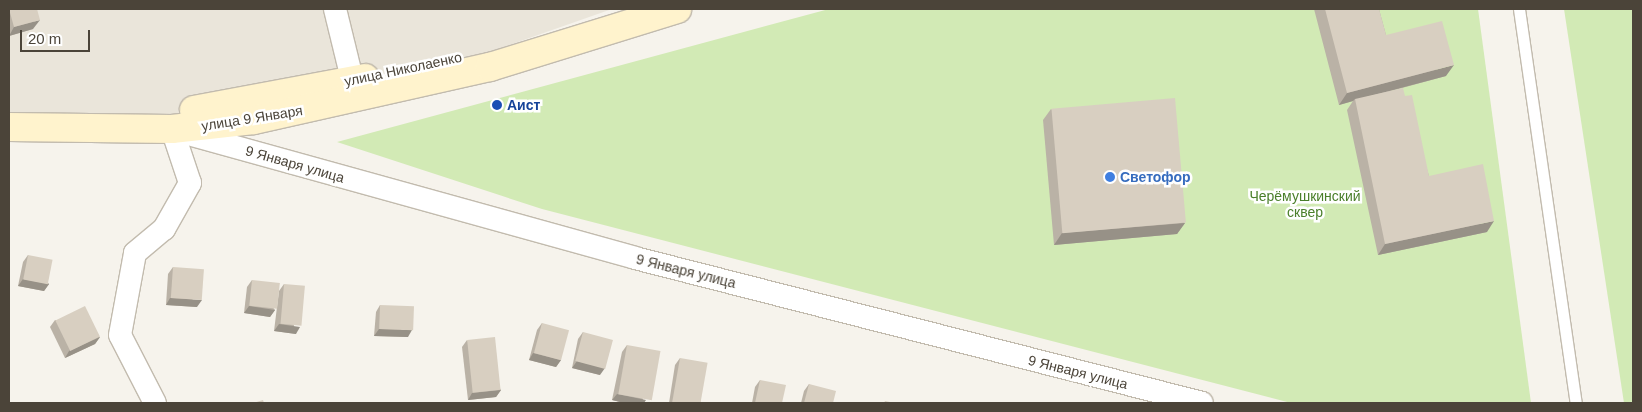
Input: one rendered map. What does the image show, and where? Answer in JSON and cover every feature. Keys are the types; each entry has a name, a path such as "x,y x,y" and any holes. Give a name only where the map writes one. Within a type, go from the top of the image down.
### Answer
{"main road":[{"name":"улица Николаенко","path":"354,90 519,44 630,9"},
{"name":"улица 9 Января","path":"9,127 254,120 354,90 490,67 676,9"},
{"name":"улица 9 Января","path":"9,114 172,122"}],"street":[{"path":"336,9 354,90"},
{"path":"154,403 120,335 135,253 164,229 190,183 172,122"},
{"name":"9 Января улица","path":"172,122 635,258 1202,403"}],"lane":[{"path":"1520,9 1576,403"}],"shaded area":[{"path":"9,9 612,9 356,99 254,120 9,127"}],"green space":[{"name":"Черёмушкинский сквер","path":"829,9 1478,9 1531,403 1291,403 542,209 337,142"},
{"path":"1564,9 1633,9 1633,403 1624,403"}],"building":[{"path":"9,9 37,9 40,20 14,27"},
{"path":"1325,9 1379,9 1386,35 1442,21 1454,65 1347,93"},
{"path":"1403,88 1405,96 1412,95 1429,176 1483,164 1494,221 1385,244 1355,99"},
{"name":"Светофор","path":"1175,98 1186,223 1062,233 1051,109"},
{"path":"28,255 53,260 48,284 23,280"},
{"path":"173,267 204,269 202,300 171,298"},
{"path":"252,280 280,283 277,309 249,306"},
{"path":"284,284 305,286 301,326 281,324"},
{"path":"380,305 414,306 413,330 379,329"},
{"path":"85,306 100,337 70,351 55,320"},
{"path":"542,323 569,330 561,360 534,353"},
{"path":"583,332 613,340 605,369 575,361"},
{"path":"495,337 501,390 473,393 467,340"},
{"path":"627,345 660,351 652,400 618,394"},
{"path":"680,358 708,363 700,403 672,403"},
{"path":"760,380 786,385 782,403 755,403"},
{"path":"809,384 836,391 833,403 804,403"},
{"path":"263,400 264,403 253,403"}],"place":[{"name":"Аист","path":"497,105"},
{"name":"Светофор","path":"1110,177"}]}
